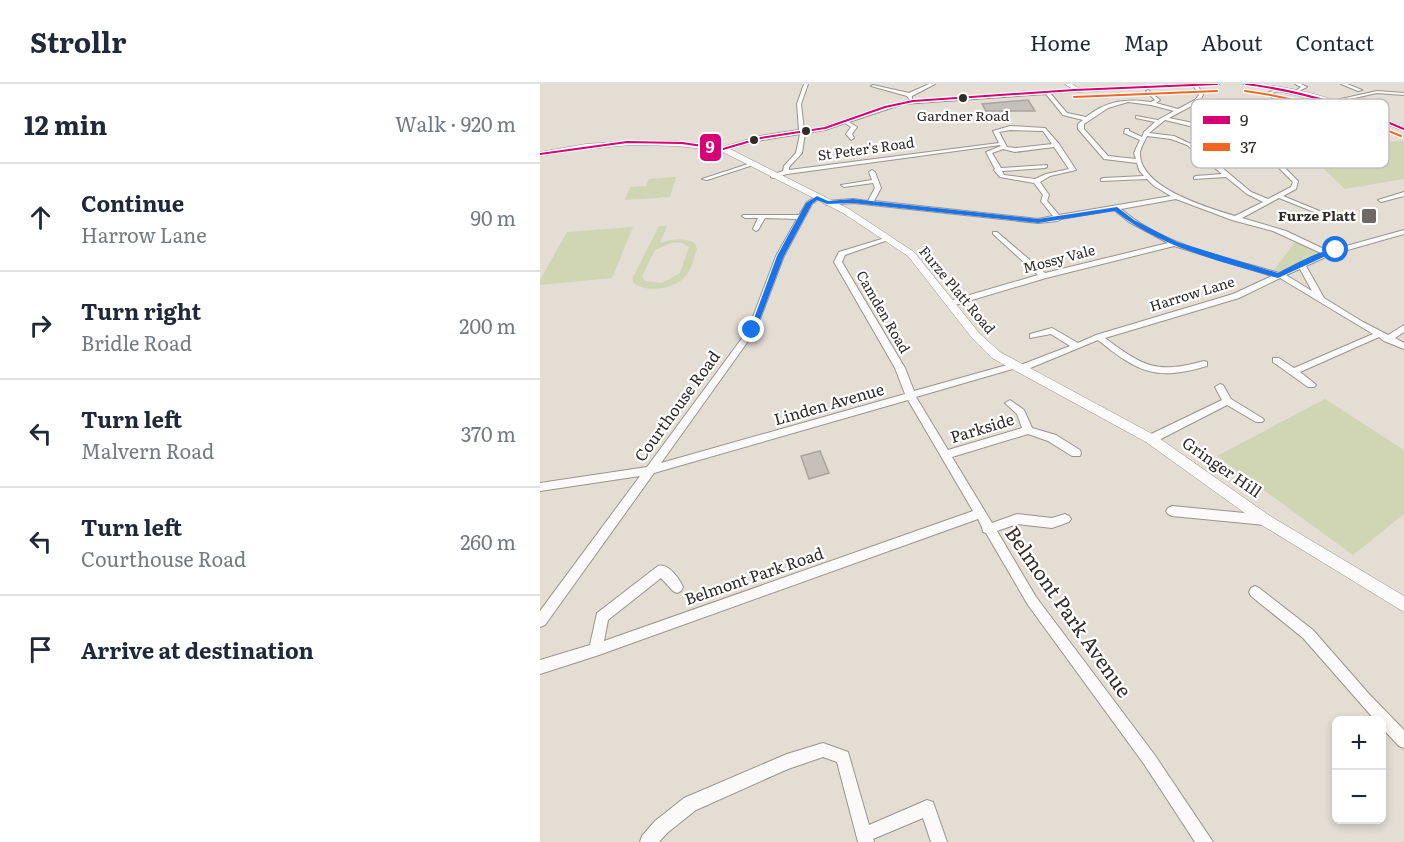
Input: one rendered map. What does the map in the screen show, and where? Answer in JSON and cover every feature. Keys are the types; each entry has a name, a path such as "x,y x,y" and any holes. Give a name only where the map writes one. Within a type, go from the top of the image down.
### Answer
{"main road":[{"path":"1068,84 1074,90 1217,84"},
{"path":"1246,84 1298,87 1329,99"},
{"path":"1389,124 1404,129"},
{"name":"Furze Platt Road","path":"540,154 627,142 682,143 723,149 750,165 846,212 911,254 976,336 996,355 1017,368"},
{"name":"Gringer Hill","path":"1017,368 1046,380 1151,439 1265,520 1404,605"}],"street":[{"path":"786,172 786,167 799,153 802,134 799,104 806,84"},
{"path":"880,84 871,87 909,95 933,84"},
{"path":"1343,84 1360,90"},
{"path":"1195,85 1201,95 1198,99"},
{"path":"723,149 754,140 802,134 846,122 885,107 913,101 1074,90"},
{"path":"1276,99 1269,93 1279,90 1313,99"},
{"path":"1148,92 1158,100 1152,104"},
{"path":"1344,99 1377,92 1404,94"},
{"path":"1048,93 1065,114 1086,119"},
{"path":"909,95 913,101"},
{"path":"1138,160 1106,158 1081,129 1081,124 1113,102 1152,104 1180,111"},
{"path":"1191,105 1160,122 1144,136 1138,149 1138,160 1149,177 1177,197 1234,219 1296,237 1327,253"},
{"path":"1138,117 1160,122"},
{"path":"1167,118 1191,124"},
{"path":"846,122 854,127 849,134 851,138"},
{"path":"1044,129 1057,145 1073,170 1048,175 1036,181 1002,176 989,152 1003,146 996,132 998,130 1044,129"},
{"path":"1127,130 1126,132 1144,136 1172,137 1191,146"},
{"name":"St Peter's Road","path":"773,176 786,172 962,148 1003,146 1013,150 1057,145"},
{"path":"705,178 725,175 750,165"},
{"path":"997,170 1045,166"},
{"path":"1219,168 1249,193 1267,201"},
{"path":"1234,219 1294,188 1296,182 1282,168"},
{"path":"870,203 877,193 876,181 872,172"},
{"path":"1196,178 1227,175"},
{"path":"1102,180 1149,177"},
{"path":"844,185 876,181"},
{"path":"1036,181 1046,195 1044,201 1046,205 1058,219"},
{"path":"1381,200 1404,194"},
{"path":"1278,196 1331,217"},
{"path":"827,203 870,203 1038,221 1177,197"},
{"name":"Courthouse Road","path":"540,621 752,330 780,256 809,203 817,198"},
{"path":"1117,209 1131,221 1174,244 1278,276 1404,346"},
{"path":"745,216 801,217"},
{"path":"756,229 763,216"},
{"name":"Harrow Lane","path":"1017,368 1099,337 1236,296 1327,253 1404,232"},
{"path":"995,233 1043,276"},
{"name":"Camden Road","path":"887,238 842,254 838,262 900,368 911,396"},
{"name":"Mossy Vale","path":"952,303 1043,276 1174,244"},
{"path":"1301,264 1320,299"},
{"path":"1293,372 1404,328"},
{"path":"1033,336 1052,331 1077,346"},
{"path":"1099,337 1132,363 1154,372 1189,369 1204,364"},
{"path":"1276,360 1311,385"},
{"name":"Linden Avenue","path":"540,487 651,470 1017,368"},
{"path":"1220,387 1227,401 1259,420"},
{"name":"Belmont Park Avenue","path":"911,396 987,529 1032,601 1149,759 1205,842"},
{"path":"1151,439 1227,401"},
{"name":"Parkside","path":"1010,402 1021,412 1028,430"},
{"name":"Parkside","path":"946,455 1028,430 1052,438 1076,453"},
{"path":"1172,512 1265,520"},
{"name":"Belmont Park Road","path":"540,667 596,650 979,514"},
{"path":"987,529 1017,519 1052,523 1065,519"},
{"path":"596,650 602,617 631,592 662,570 677,587"},
{"path":"1264,596 1308,634 1404,741"},
{"path":"648,842 690,804 787,762 823,750 843,757 865,838 927,808 939,842"}],"green space":[{"path":"1404,140 1404,179 1345,189 1323,168 1389,168 1389,142"},
{"path":"676,177 670,197 625,200 630,187 646,186 649,179"},
{"path":"659,226 667,226 660,243 678,239 695,243 697,249 690,270 675,284 653,289 645,288 633,282 633,277","holes":["672,243 682,243 689,247 680,273 662,283 645,281 642,276 655,250"]},
{"path":"633,227 612,278 540,285 540,280 567,232"},
{"path":"1296,241 1319,254 1279,271 1274,270"},
{"path":"1325,399 1404,450 1404,514 1353,555 1217,456"}],"building":[{"path":"1028,100 1035,111 986,111 982,104"},
{"path":"820,451 829,473 809,479 801,456"}],"transit line":[{"name":"9","path":"540,154 627,142 682,143 723,149 761,138 825,128 885,107 913,101 1074,90 1217,84"},
{"name":"9","path":"1246,84 1267,86 1323,99"},
{"name":"37","path":"1074,97 1217,91"},
{"name":"37","path":"1245,91 1294,99"},
{"name":"9","path":"1389,123 1404,129"},
{"name":"37","path":"1389,131 1401,136"}],"place":[{"name":"Gardner Road","path":"963,98"},
{"name":"Furze Platt","path":"1369,216"}],"route":[{"path":"752,330 780,256 809,203 817,198 827,203 853,201 1038,221 1117,209 1131,221 1174,244 1278,276 1309,260 1336,250"}]}
